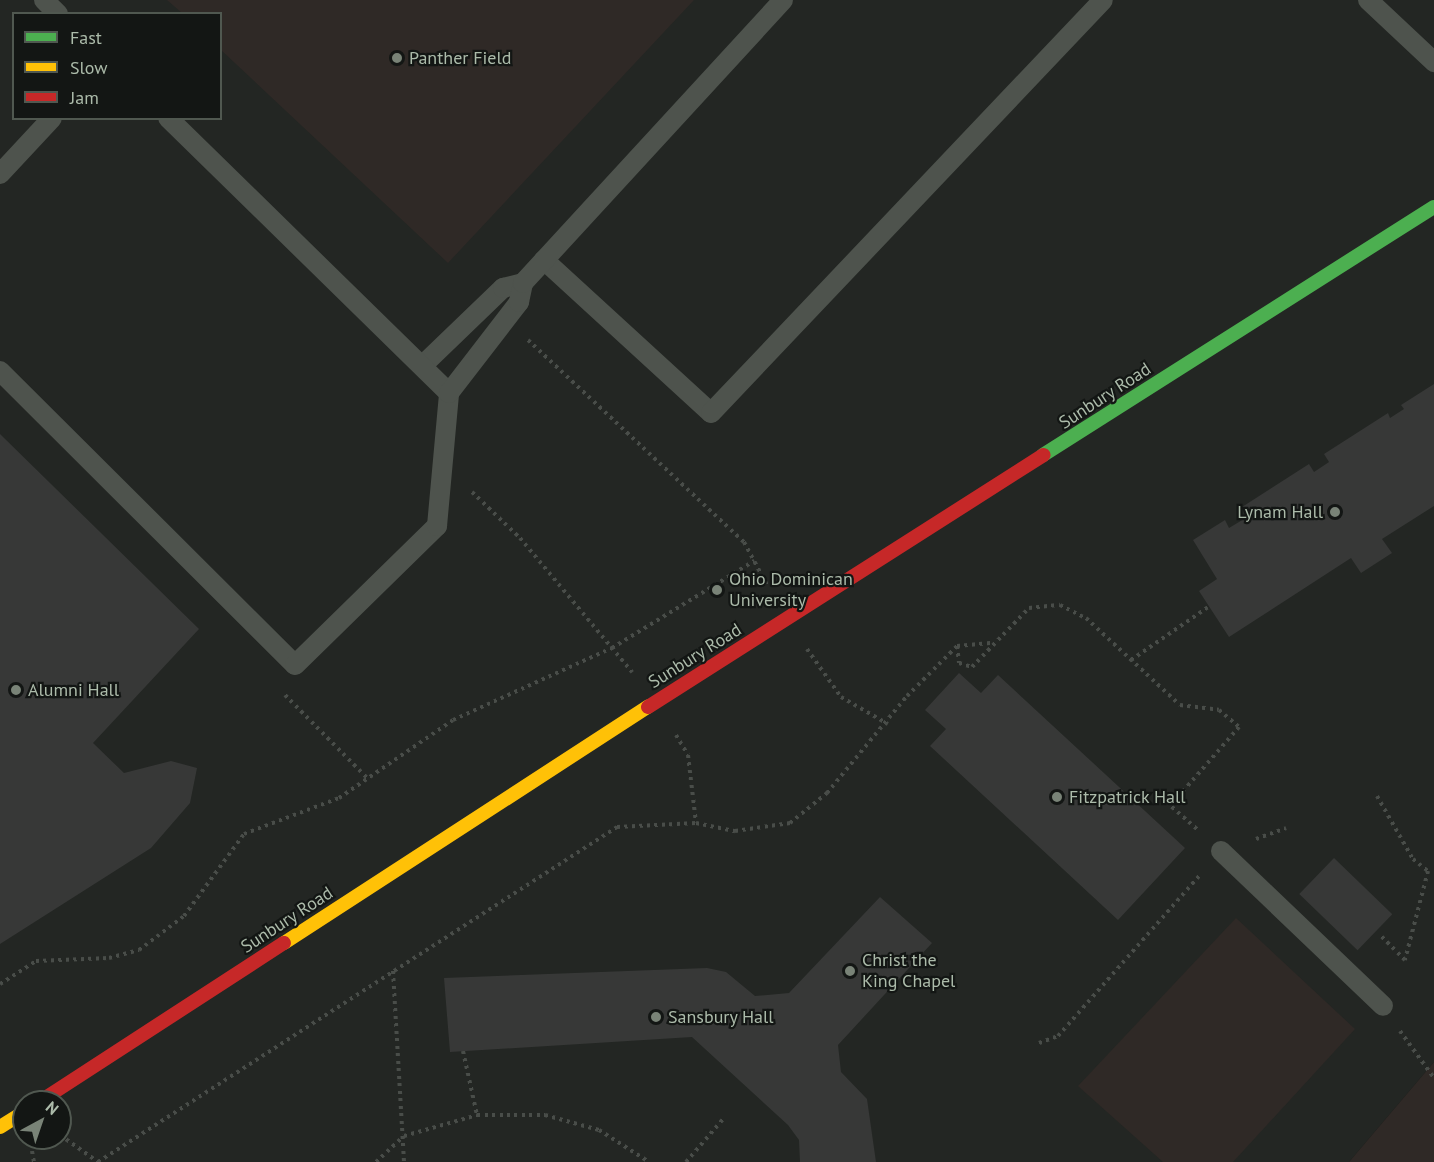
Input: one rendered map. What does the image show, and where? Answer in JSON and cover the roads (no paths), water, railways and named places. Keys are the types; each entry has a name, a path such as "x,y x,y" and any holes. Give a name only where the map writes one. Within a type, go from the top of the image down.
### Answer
{"main road":[{"name":"Sunbury Road","path":"58,1090 1434,207"}],"lane":[{"path":"44,0 56,12"},
{"path":"0,371 295,664 437,526 449,393 519,302 523,283 783,0"},
{"path":"544,260 711,413 1102,0"},
{"path":"1368,0 1434,62"},
{"path":"0,174 50,120"},
{"path":"170,120 424,364 449,393"},
{"path":"424,364 503,288 523,283"},
{"path":"1221,851 1383,1006"}],"place":[{"name":"Panther Field","path":"397,58"},
{"name":"Lynam Hall","path":"1335,512"},
{"name":"Ohio Dominican University","path":"717,590"},
{"name":"Alumni Hall","path":"16,690"},
{"name":"Fitzpatrick Hall","path":"1057,797"},
{"name":"Christ the King Chapel","path":"850,971"},
{"name":"Sansbury Hall","path":"656,1017"}]}
